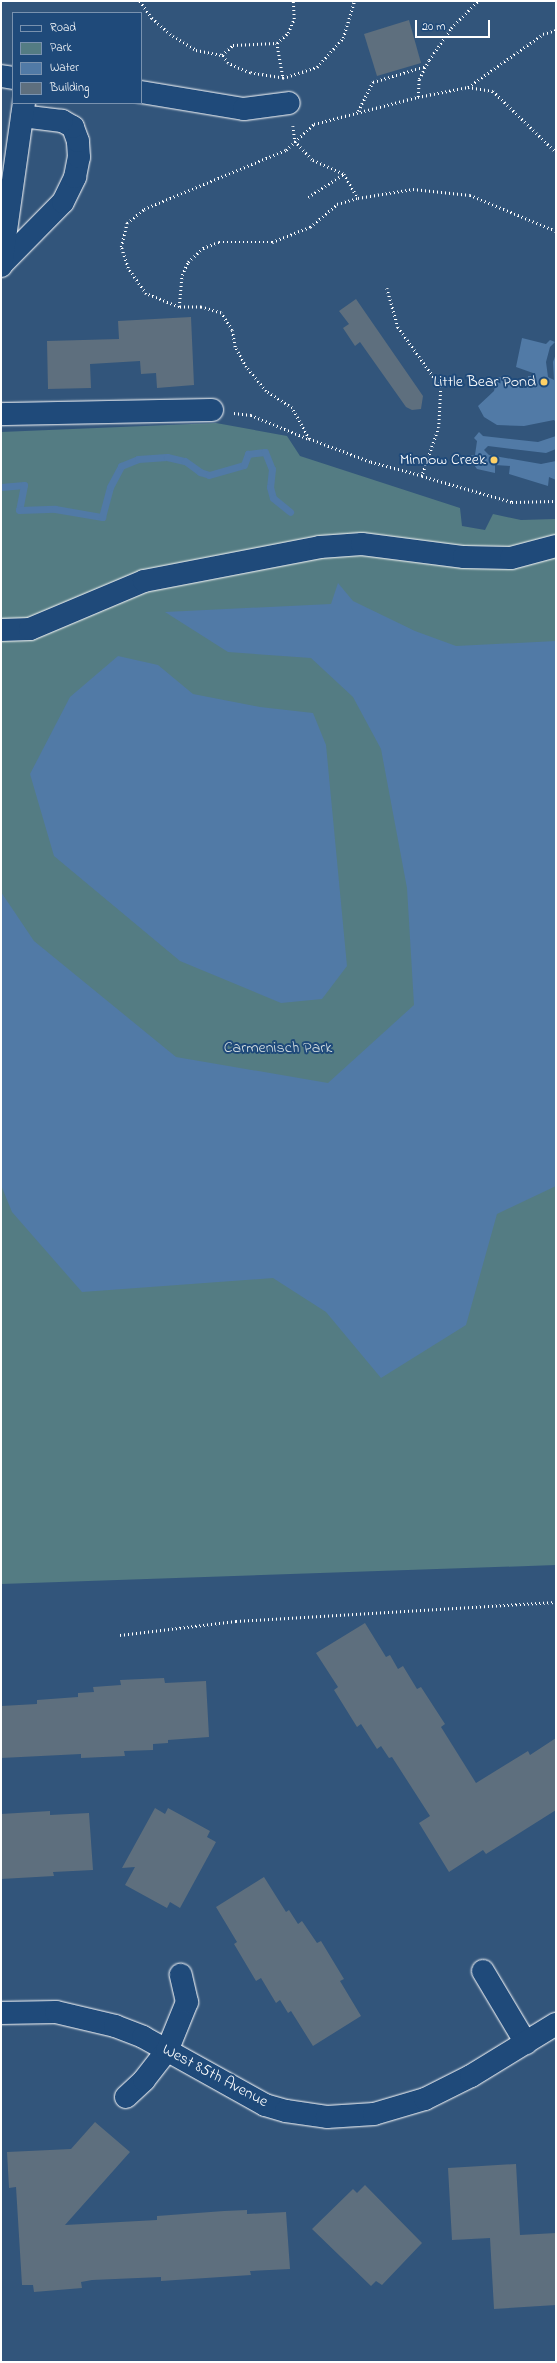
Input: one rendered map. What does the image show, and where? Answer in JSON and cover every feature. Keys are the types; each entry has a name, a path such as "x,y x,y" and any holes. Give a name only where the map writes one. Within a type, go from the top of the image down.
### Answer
{"street":[{"path":"1,76 12,78"},
{"path":"142,92 244,109 289,103"},
{"path":"23,110 62,121 73,127 78,140 79,158 75,177 63,202 1,266 23,110"},
{"path":"1,414 212,410"},
{"path":"1,630 30,629 144,580 320,547 362,544 464,557 511,558 556,546"},
{"path":"483,1971 526,2043"},
{"path":"126,2097 144,2080 167,2051 187,2002 181,1975"},
{"name":"West 85th Avenue","path":"1,2013 56,2012 75,2014 115,2026 167,2051 265,2105 327,2117 374,2114 425,2099 471,2076 556,2024"}],"path":[{"path":"140,1 152,18 173,36 196,50 222,55 228,63 250,73 283,78 317,68 343,38 354,1"},
{"path":"222,55 233,45 277,43 288,32 294,18 294,1"},
{"path":"418,97 419,79 426,66 451,28 478,1"},
{"path":"468,87 543,34 556,30"},
{"path":"277,43 289,103"},
{"path":"358,112 373,82 426,66"},
{"path":"309,439 292,408 266,390 246,367 235,347 232,330 221,313 201,307 179,307 146,294 128,268 121,247 127,223 144,209 286,150 314,124 418,97 468,87 492,91 556,152"},
{"path":"295,141 313,160 344,174 358,198"},
{"path":"308,197 344,174"},
{"path":"179,307 182,275 188,262 203,248 219,242 272,242 310,227 337,204 358,198 413,189 470,195 556,231"},
{"path":"387,288 398,327 441,387 439,427 422,476"},
{"path":"212,410 251,415 370,462 512,502 556,501"},
{"path":"120,1635 236,1620 556,1602"}],"green space":[{"name":"Carmenisch Park","path":"216,423 287,436 300,456 460,508 462,526 485,530 493,514 521,520 556,519 556,1565 1,1584 1,432"}],"water":[{"name":"Little Bear Pond","path":"522,338 546,344 550,340 555,342 550,347 546,362 548,377 554,380 553,362 556,354 556,422 554,420 524,426 497,425 484,417 478,406 494,391 497,377 513,379 524,388 532,384 533,381 528,381 528,376 533,376 533,373 516,367"},
{"name":"Minnow Creek","path":"479,432 483,436 538,442 556,436 556,449 546,453 488,446 484,450 489,455 541,464 556,461 556,480 549,477 548,486 509,474 510,466 495,465 495,473 477,469 468,456 475,455 477,441 474,438"},
{"path":"338,583 353,601 415,631 456,646 556,641 556,1186 497,1214 466,1325 381,1378 326,1312 273,1278 82,1292 12,1212 1,1185 1,892 34,941 176,1057 328,1083 414,1005 407,888 381,749 353,697 311,658 228,652 165,612 331,604"},
{"path":"118,656 158,665 193,694 260,707 313,713 326,745 347,966 322,999 281,1003 180,961 54,856 30,774 70,697"}],"building":[{"path":"409,20 421,63 377,76 364,34"},
{"path":"356,299 423,396 421,409 412,410 406,407 360,342 355,346 343,328 349,324 339,311"},
{"path":"191,317 194,385 157,388 156,373 141,374 140,361 90,364 91,388 48,389 47,341 119,339 118,321"},
{"path":"365,1623 386,1657 390,1655 398,1669 403,1666 417,1689 421,1687 445,1724 441,1727 476,1783 528,1751 530,1755 556,1738 556,1810 486,1854 483,1850 449,1872 419,1823 430,1816 392,1757 389,1758 381,1746 377,1749 361,1724 357,1727 334,1690 338,1687 316,1653"},
{"path":"164,1678 165,1683 206,1681 209,1737 168,1740 168,1743 153,1744 153,1750 124,1751 125,1756 81,1758 81,1754 1,1758 1,1706 37,1704 37,1700 78,1697 78,1693 94,1692 93,1687 121,1685 120,1680"},
{"path":"155,1808 165,1814 168,1808 210,1831 207,1837 216,1842 180,1908 170,1902 167,1908 125,1885 135,1867 122,1868"},
{"path":"50,1811 50,1815 89,1813 93,1870 53,1872 54,1876 1,1879 1,1814"},
{"path":"264,1877 286,1912 289,1910 298,1924 302,1921 317,1943 321,1941 344,1979 340,1981 361,2016 313,2046 291,2011 288,2013 280,2000 276,2003 261,1978 256,1981 234,1944 237,1942 216,1907"},
{"path":"95,2122 130,2152 65,2225 157,2220 157,2216 224,2211 247,2210 247,2214 286,2212 290,2269 250,2271 251,2275 161,2281 161,2277 92,2280 81,2282 82,2288 34,2292 33,2285 22,2285 16,2187 9,2188 7,2152 71,2149"},
{"path":"516,2164 520,2235 556,2233 556,2305 494,2309 490,2238 452,2240 448,2168"},
{"path":"365,2185 422,2243 382,2285 376,2281 371,2286 312,2229 353,2189 357,2193"}],"waterway":[{"path":"1,487 24,485 19,510 55,509 102,517 110,487 121,466 138,459 167,457 185,461 200,472 209,475 244,465 248,454 265,452 272,469 270,487 273,498 290,512"}],"place":[{"name":"Little Bear Pond","path":"544,382"},
{"name":"Minnow Creek","path":"494,460"}]}
